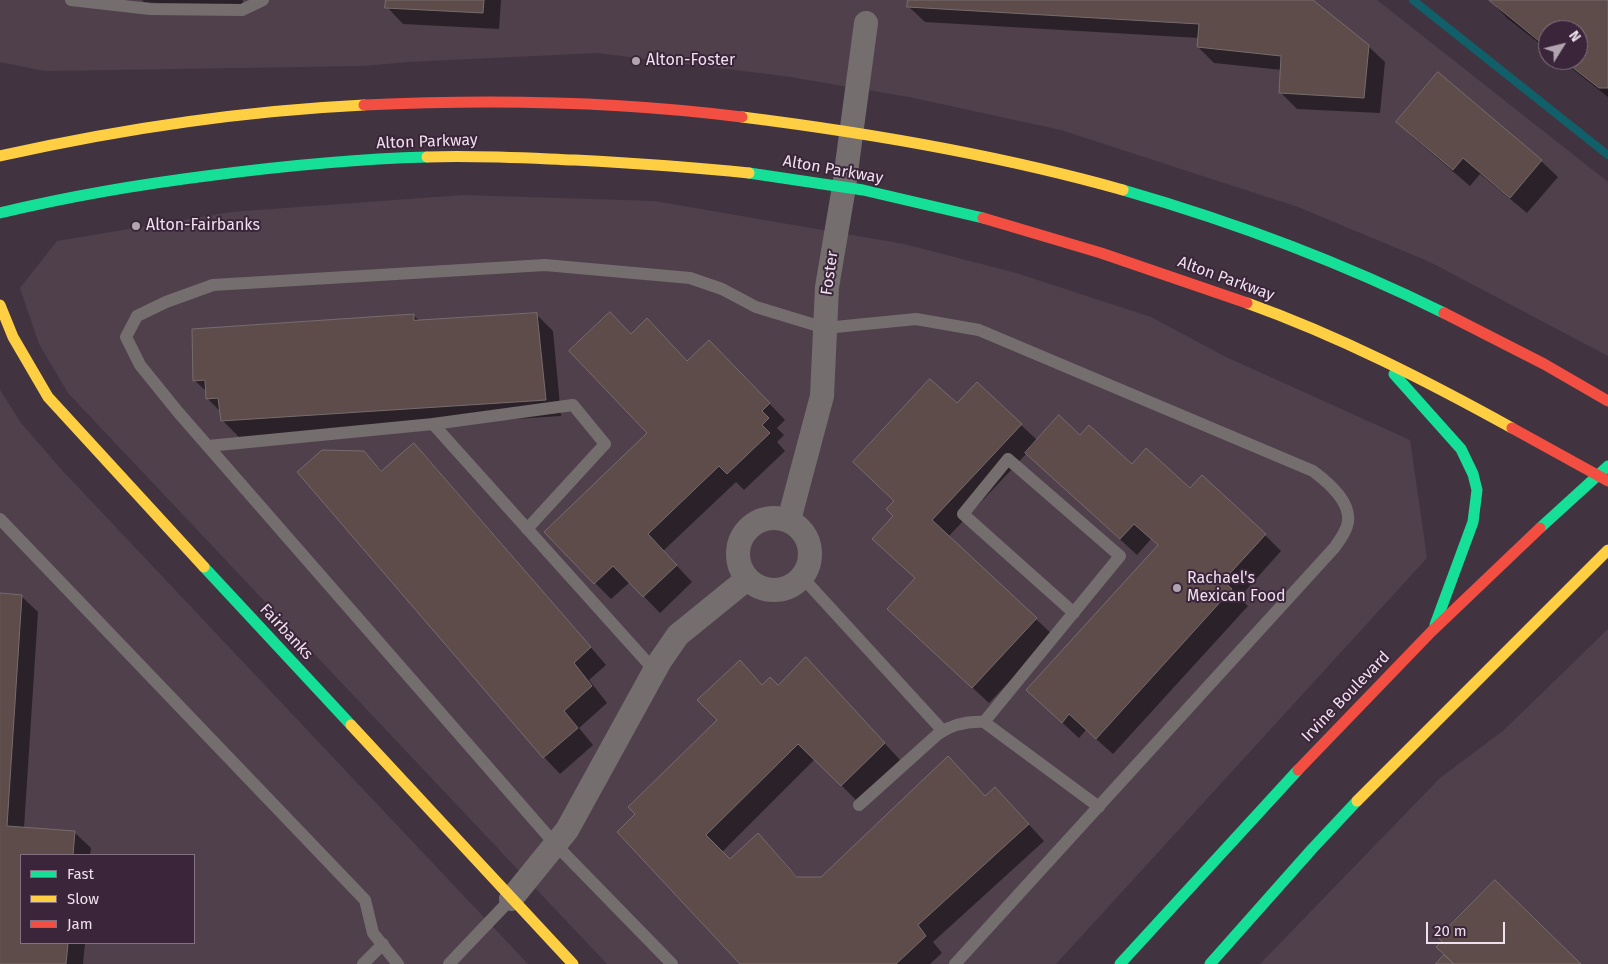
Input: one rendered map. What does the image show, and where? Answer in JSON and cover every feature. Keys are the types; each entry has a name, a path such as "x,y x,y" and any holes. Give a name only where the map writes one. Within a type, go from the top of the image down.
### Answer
{"main road":[{"path":"0,156 90,137 188,121 312,108 430,102 533,102 670,109 776,121 927,146 1028,166 1140,194 1224,221 1333,262 1413,298 1538,360 1608,401"},
{"name":"Alton Parkway","path":"0,213 108,190 266,168 449,156 645,163 769,176 844,188 901,198 978,217 1136,264 1315,329 1467,403 1608,481"},
{"name":"Fairbanks","path":"0,305 13,337 48,397 573,964"},
{"path":"1382,361 1461,449 1473,474 1477,490 1473,522 1432,631"},
{"name":"Irvine Boulevard","path":"1120,964 1337,729 1432,631 1608,466"},
{"path":"1210,964 1312,848 1608,550"}],"street":[{"name":"Foster","path":"789,520 822,396 827,287 844,188 866,23"},
{"path":"775,517 789,520 801,528 808,541 811,555 808,569 802,577 787,588 772,591 759,588 747,579 739,567 737,552 740,538 748,527 761,519 775,517"},
{"path":"511,899 567,830 655,671 678,635 747,579"}],"lane":[{"path":"71,0 150,9 242,10 263,0"},
{"path":"672,964 555,844 178,412 140,365 126,337 137,316 166,302 213,285 545,265 690,278 722,289 756,307 825,328 916,319 979,330 1313,471 1330,484 1342,499 1347,513 1348,526 1335,547 955,964"},
{"path":"208,446 433,424 573,405 605,444 527,529"},
{"path":"433,424 655,671"},
{"path":"984,722 1074,613 1120,556 1008,459 963,514 1074,613"},
{"path":"0,519 366,900 373,933 398,964"},
{"path":"802,577 943,730"},
{"path":"858,805 943,730 959,724 984,722 1098,807"},
{"path":"449,964 511,899"},
{"path":"363,964 383,944"}],"shaded area":[{"path":"0,0 1377,0 1608,182 1608,356 1430,262 1298,207 1061,130 909,97 784,76 597,53 407,62 363,66 45,71 0,62"},
{"path":"463,195 654,201 904,244 1016,273 1151,317 1226,357 1410,440 1427,558 1056,964 607,964 68,393 39,344 20,288 57,241 231,212"},
{"path":"0,390 21,423 60,468 528,964 0,964"},
{"path":"1608,629 1608,964 1260,964 1440,778 1504,730"}],"building":[{"path":"386,0 484,0 483,13 385,8"},
{"path":"908,0 1313,0 1369,45 1364,98 1279,93 1281,56 1197,47 1199,24 907,7"},
{"path":"1489,0 1608,0 1608,88 1599,88 1576,70 1588,70 1588,20 1538,20 1538,40"},
{"path":"1438,72 1542,160 1510,198 1463,158 1453,170 1396,122"},
{"path":"610,312 631,334 647,318 687,361 709,340 770,403 762,411 769,418 762,425 770,433 727,474 719,466 648,534 677,565 643,597 613,566 594,584 544,532 647,433 569,351"},
{"path":"537,313 546,400 221,421 218,398 206,399 205,380 193,381 192,329 414,314 414,320"},
{"path":"930,379 957,403 977,382 1022,424 932,520 1037,618 972,688 887,609 915,578 872,539 893,516 886,509 894,501 853,462"},
{"path":"1059,415 1080,435 1089,425 1132,464 1146,448 1190,488 1202,475 1266,534 1223,581 1232,589 1096,739 1069,714 1062,723 1026,690 1158,545 1134,524 1120,539 1025,453"},
{"path":"414,443 591,647 574,663 592,686 564,711 578,728 543,758 297,472 322,450 364,451 381,471"},
{"path":"0,593 22,595 7,826 75,831 73,854 20,854 20,944 68,944 66,964 0,964"},
{"path":"806,657 885,743 841,786 798,744 706,835 730,859 758,833 797,877 821,877 948,756 985,796 995,787 1029,824 918,925 926,936 896,964 740,964 617,832 635,814 628,807 717,720 697,700 740,660 762,685 770,677 778,685"},
{"path":"1495,880 1581,964 1454,964 1436,947 1442,941 1438,938"},
{"path":"1444,955 1454,964 1436,964"}],"waterway":[{"path":"1413,0 1608,155"}],"traffic: fast":[{"path":"0,213 133,186 320,163 427,157"},
{"path":"749,173 863,190 983,218"},
{"path":"1123,190 1164,202 1286,244 1405,294 1444,313"},
{"path":"1394,374 1461,449 1473,474 1477,490 1473,522 1435,625"},
{"path":"1540,528 1608,466"},
{"path":"204,567 351,725"},
{"path":"1120,964 1298,770"},
{"path":"1210,964 1357,801"}],"traffic: slow":[{"path":"0,156 90,137 181,123 272,112 364,105"},
{"path":"742,117 934,146 1029,166 1123,190"},
{"path":"427,157 575,160 749,173"},
{"path":"1247,303 1315,330 1382,360 1512,428"},
{"path":"0,305 13,337 48,397 204,567"},
{"path":"1357,801 1608,550"},
{"path":"351,725 573,964"}],"traffic: jam":[{"path":"364,105 458,102 553,103 648,108 742,117"},
{"path":"983,218 1101,253 1247,303"},
{"path":"1444,313 1544,364 1608,401"},
{"path":"1512,428 1608,481"},
{"path":"1298,770 1432,631 1540,528"}],"place":[{"name":"Alton-Foster","path":"636,61"},
{"name":"Alton-Fairbanks","path":"136,226"},
{"name":"Rachael's Mexican Food","path":"1177,588"}]}
